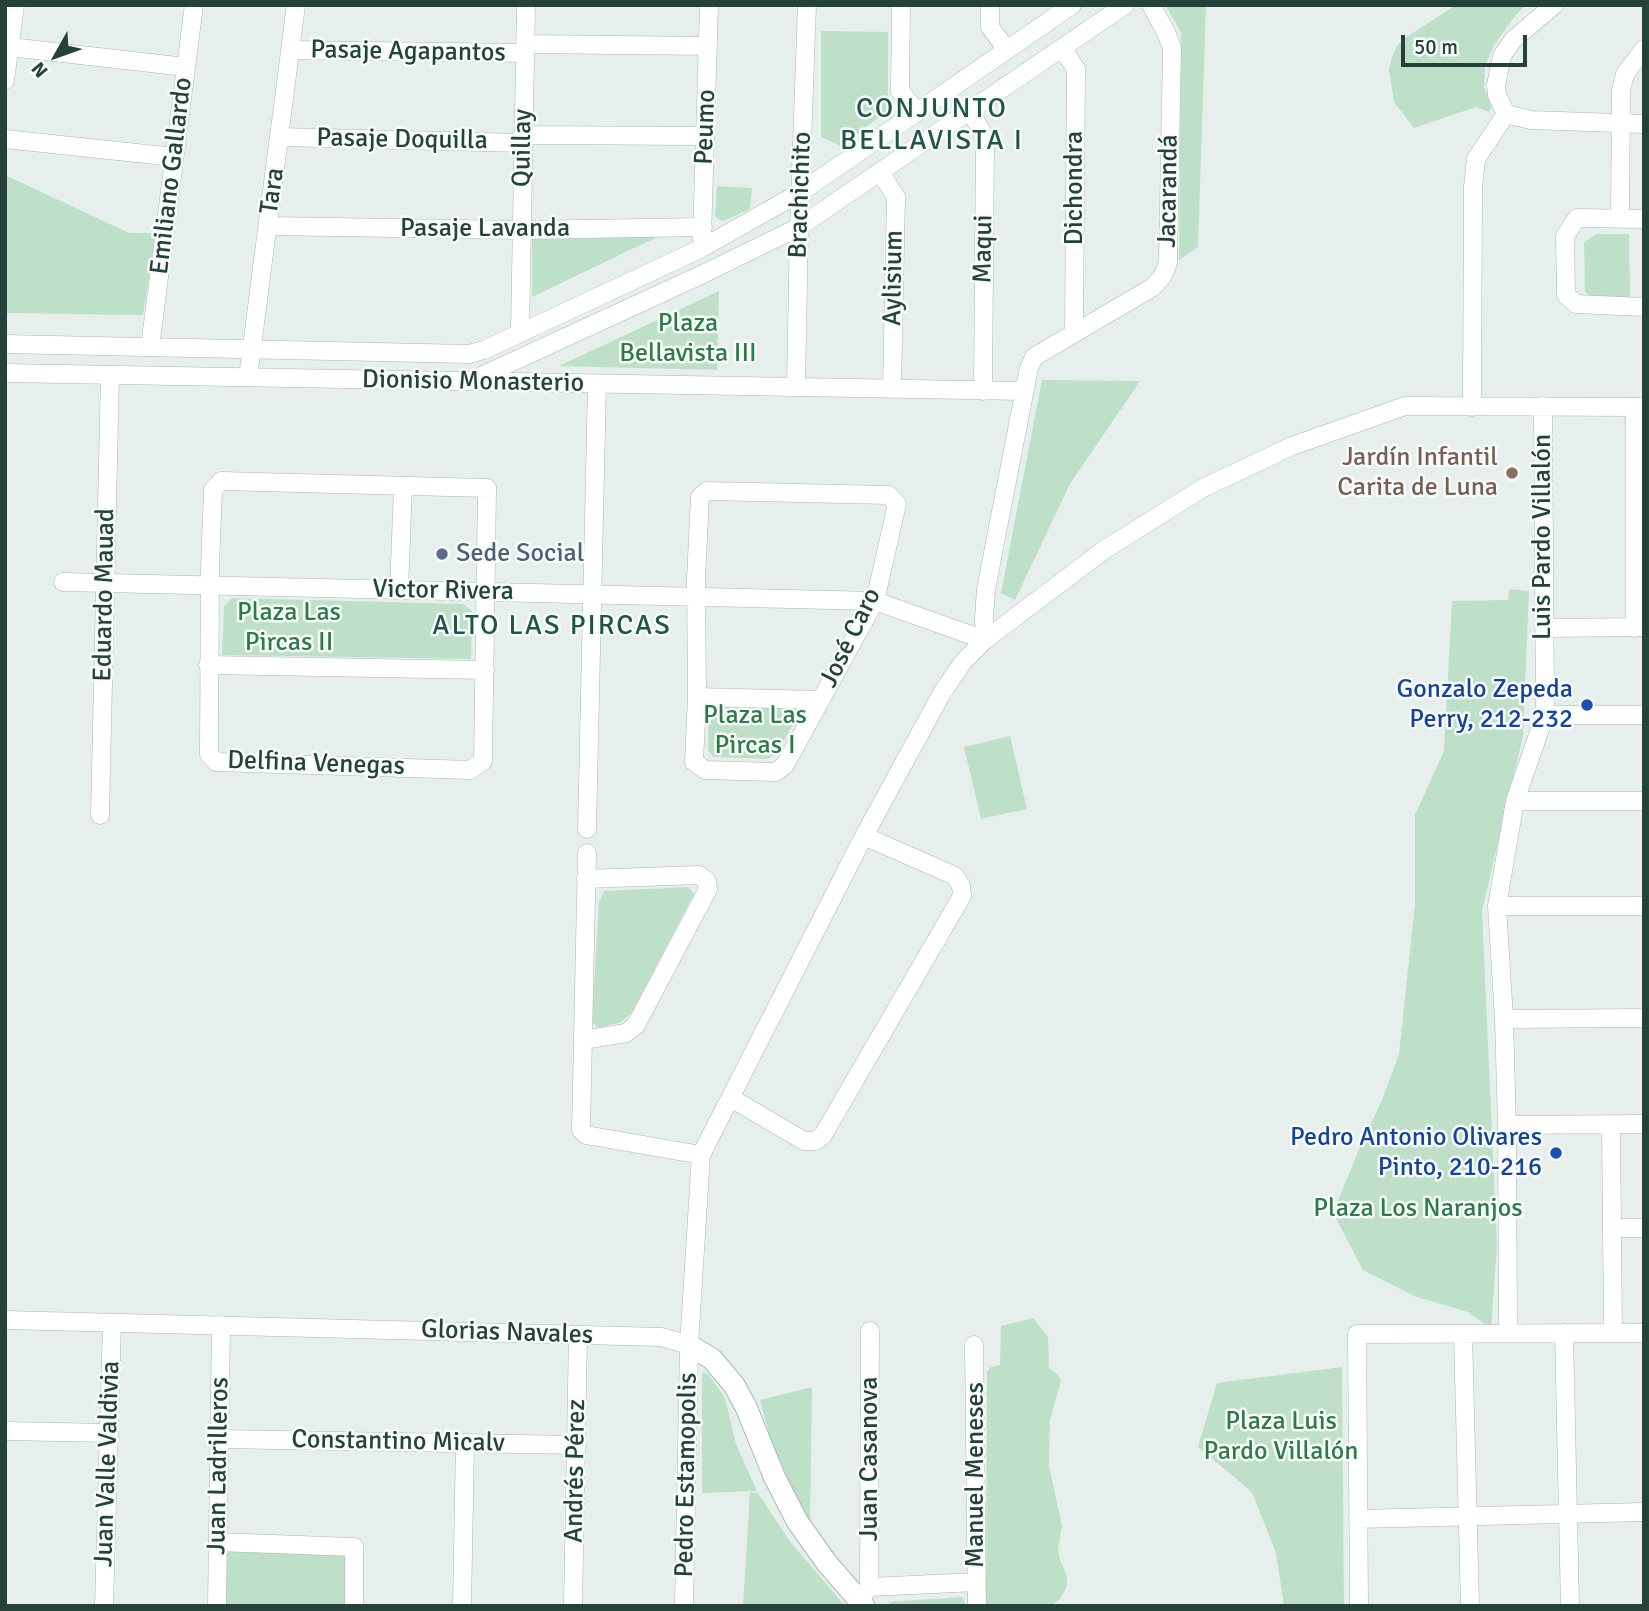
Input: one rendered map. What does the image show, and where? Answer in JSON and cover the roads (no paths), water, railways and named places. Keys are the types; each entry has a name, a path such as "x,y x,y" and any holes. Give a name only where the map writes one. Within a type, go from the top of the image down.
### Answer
{"street":[{"path":"5,80 15,5"},
{"name":"Emiliano Gallardo","path":"150,347 194,5"},
{"name":"Tara","path":"248,377 296,5"},
{"name":"Quillay","path":"520,332 526,5"},
{"name":"Peumo","path":"702,248 709,5"},
{"name":"Brachichito","path":"796,386 807,5"},
{"path":"901,5 900,91 917,112"},
{"path":"990,5 990,27 1007,50"},
{"name":"Dionisio Monasterio","path":"5,344 469,354 484,350 702,248 801,192 1073,5"},
{"path":"472,380 799,227 1125,5"},
{"name":"Jacarandá","path":"1024,391 1028,368 1034,357 1153,287 1168,264 1171,48 1166,32 1151,5"},
{"path":"1506,114 1497,95 1496,85 1502,56 1513,40 1554,5"},
{"name":"Pasaje Agapantos","path":"291,50 708,46"},
{"path":"10,47 186,67"},
{"name":"Dichondra","path":"1062,48 1076,69 1074,332"},
{"path":"1620,219 1621,90 1625,74 1644,49"},
{"name":"Maqui","path":"970,111 985,137 983,391"},
{"path":"1506,114 1531,120 1644,124"},
{"path":"1472,407 1472,187 1476,159 1506,114"},
{"name":"Pasaje Doquilla","path":"280,137 523,139 705,136"},
{"path":"5,139 174,157"},
{"name":"Aylisium","path":"880,172 896,197 892,389"},
{"path":"1644,219 1577,218 1565,236 1566,295 1576,304 1644,307"},
{"name":"Pasaje Lavanda","path":"268,226 522,230 703,227"},
{"name":"Dionisio Monasterio","path":"5,373 1024,391"},
{"name":"Eduardo Mauad","path":"100,815 110,375"},
{"path":"587,829 597,384"},
{"path":"985,640 986,589 1024,391"},
{"name":"Luis Pardo Villalón","path":"1508,1333 1507,1125 1497,906 1515,801 1545,715 1543,405"},
{"path":"587,853 581,1130 586,1135 702,1155 864,836 942,692 963,663 985,640 1104,550 1203,488 1292,446 1405,406 1639,407 1639,628 1544,628"},
{"name":"Delfina Venegas","path":"221,481 487,488 483,761 470,770 216,762 209,754 210,586 213,490 221,481"},
{"path":"399,589 403,486"},
{"name":"José Caro","path":"707,491 889,495 897,504 875,601 785,765 776,772 705,770 694,762 697,597 700,497 707,491"},
{"name":"Victor Rivera","path":"63,582 875,601 985,640"},
{"path":"208,665 485,670"},
{"path":"697,697 821,700"},
{"path":"1545,715 1644,715"},
{"path":"1515,801 1644,801"},
{"path":"731,1098 804,1141 815,1141 822,1135 962,896 961,886 955,876 864,836"},
{"path":"583,1040 626,1033 636,1025 708,889 707,881 699,875 586,879"},
{"path":"1497,906 1644,906"},
{"path":"1504,1019 1644,1018"},
{"path":"1611,1124 1613,1333"},
{"path":"1507,1125 1644,1124"},
{"name":"Pedro Estamopolis","path":"684,1606 689,1345 702,1155"},
{"path":"1612,1228 1644,1228"},
{"name":"Glorias Navales","path":"5,1320 661,1338 689,1345 712,1359 734,1385 797,1521 826,1562 864,1598"},
{"name":"Juan Valle Valdivia","path":"104,1606 112,1323"},
{"name":"Juan Ladrilleros","path":"216,1606 221,1325"},
{"name":"Juan Casanova","path":"864,1598 870,1331"},
{"path":"1563,1333 1570,1606"},
{"path":"1359,1606 1357,1334 1644,1333"},
{"path":"1463,1334 1470,1606"},
{"name":"Andrés Pérez","path":"573,1606 578,1335"},
{"name":"Manuel Meneses","path":"974,1345 977,1606"},
{"path":"5,1431 108,1433"},
{"name":"Constantino Micalv","path":"219,1439 577,1445"},
{"path":"462,1606 465,1444"},
{"path":"1358,1519 1644,1513"},
{"path":"218,1542 354,1547 354,1606"},
{"path":"864,1598 976,1582"}],"place":[{"name":"Jardín Infantil Carita de Luna","path":"1512,473"},
{"name":"Sede Social","path":"442,554"},
{"name":"Gonzalo Zepeda Perry, 212-232","path":"1587,705"},
{"name":"Pedro Antonio Olivares Pinto, 210-216","path":"1556,1153"}],"district":[{"name":"CONJUNTO BELLAVISTA I","path":"932,126"},
{"name":"ALTO LAS PIRCAS","path":"552,627"}],"park label":[{"name":"Plaza Bellavista III","path":"688,339"},
{"name":"Plaza Las Pircas II","path":"289,628"},
{"name":"Plaza Las Pircas I","path":"755,731"},
{"name":"Plaza Los Naranjos","path":"1418,1209"},
{"name":"Plaza Luis Pardo Villalón","path":"1281,1437"}]}
